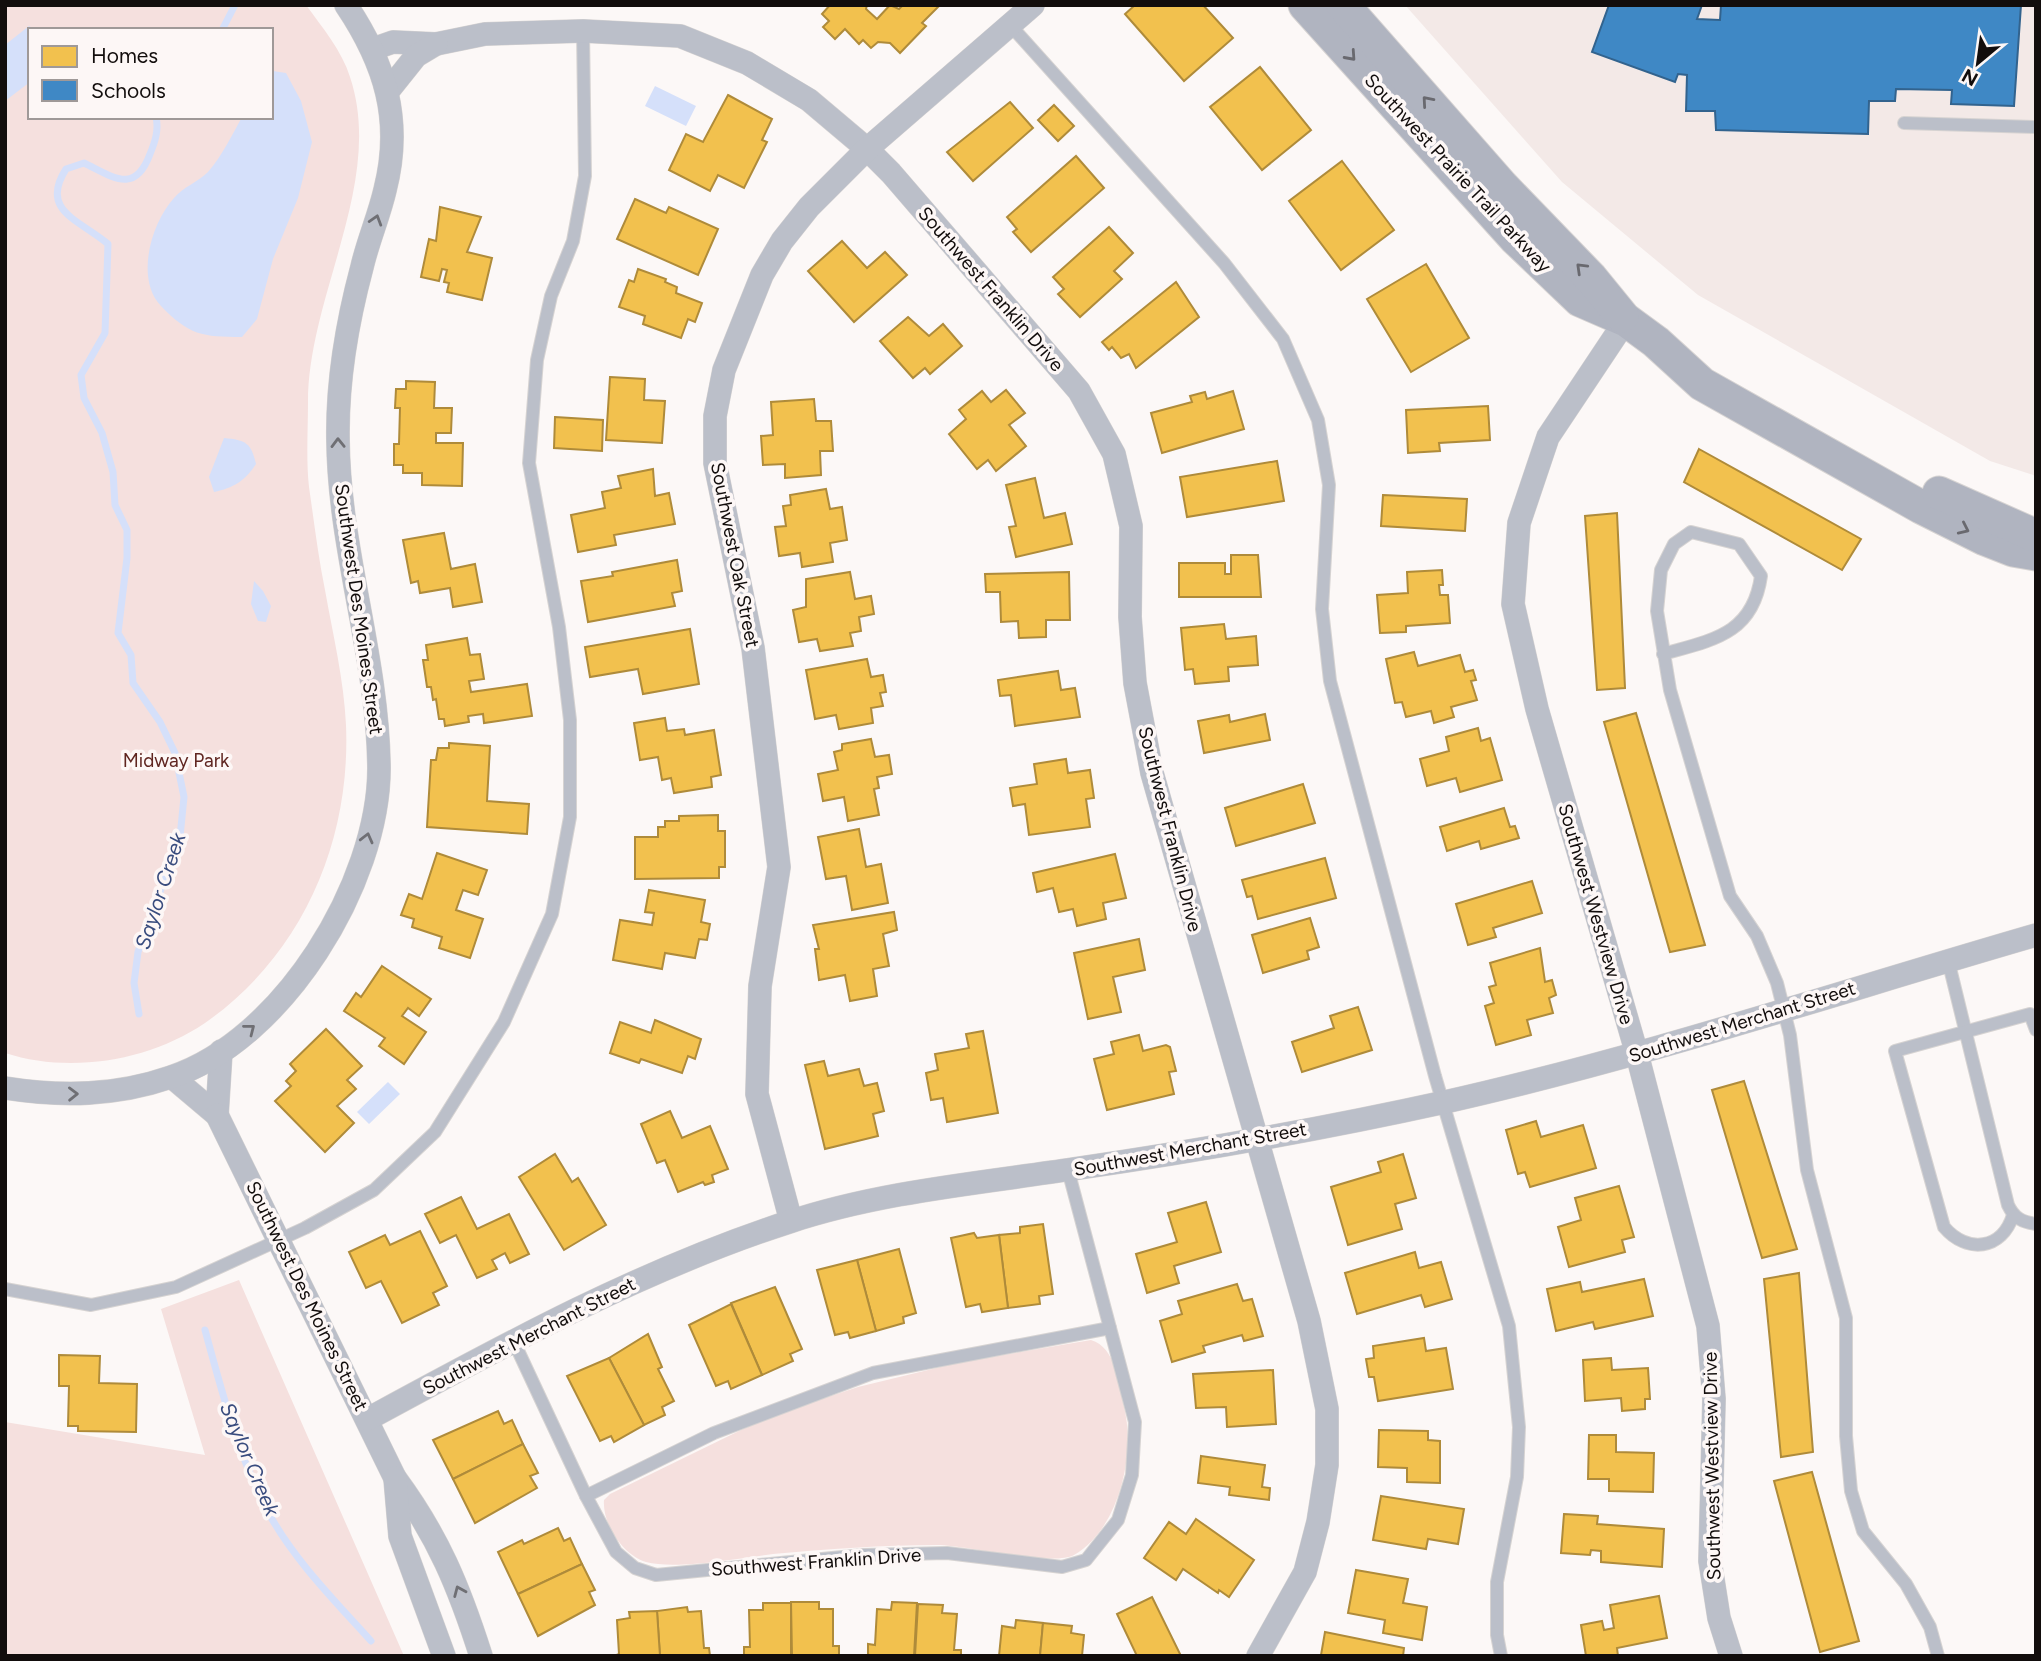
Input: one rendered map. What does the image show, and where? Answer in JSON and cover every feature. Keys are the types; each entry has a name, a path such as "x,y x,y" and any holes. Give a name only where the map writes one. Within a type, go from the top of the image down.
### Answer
{"street":[{"name":"Southwest Des Moines Street","path":"5,1088 45,1094 110,1093 172,1077 220,1051 268,1015 313,959 352,884 366,844 379,771 371,672 346,536 338,439 347,329 388,177 393,141 388,91 373,49 346,5"},
{"name":"Southwest Oak Street","path":"791,1221 757,1094 760,986 779,867 753,648 715,463 715,416 724,370 762,275 782,241 809,206 867,149 1033,5"},
{"name":"Southwest Prairie Trail Parkway","path":"1305,5 1545,268 1580,300 1626,320 1656,342 1702,384 1885,487 1985,539 2013,551 2036,554"},
{"name":"Southwest Prairie Trail Parkway","path":"1343,5 1502,187 1591,278 1626,320"},
{"name":"Southwest Franklin Drive","path":"373,49 393,42 436,44 485,34 583,31 680,36 747,63 809,100 891,173 1079,391 1114,454 1131,526 1130,617 1135,683 1152,773 1309,1321 1327,1409 1326,1465 1318,1522 1305,1572 1258,1656"},
{"name":"Southwest Franklin Drive","path":"388,91 415,56 436,44"},
{"name":"Southwest Westview Drive","path":"1626,320 1548,437 1519,523 1513,604 1537,709 1637,1054 1708,1326 1714,1399 1710,1561 1719,1618 1731,1656"},
{"name":"Southwest Prairie Trail Parkway","path":"1656,342 1713,366 1938,492 2036,537"},
{"name":"Southwest Merchant Street","path":"368,1419 613,1290 791,1221 950,1185 1068,1170 1256,1140 1444,1102 1637,1054 1783,1008 2036,935"},
{"name":"Southwest Des Moines Street","path":"217,1115 220,1051"},
{"name":"Southwest Des Moines Street","path":"172,1077 217,1115 395,1478 426,1520 443,1554 481,1656"},
{"name":"Southwest Des Moines Street","path":"395,1478 400,1536 444,1656"}],"lane":[{"path":"1011,26 1232,274 1283,340 1318,420 1329,485 1322,609 1330,681 1444,1102 1509,1326 1519,1427 1517,1477 1497,1582 1497,1635 1502,1656"},
{"path":"5,1290 92,1305 176,1287 280,1242 374,1190 435,1132 504,1022 552,914 569,817 570,720 559,627 529,463 537,360 551,296 573,241 585,176 583,31"},
{"path":"1904,123 2036,127"},
{"path":"1663,654 1713,640 1748,617 1758,596 1761,576 1740,544 1691,532 1674,544 1661,570 1657,611 1663,654 1685,746 1730,895 1757,936 1777,984 1783,1008 1798,1088 1807,1170 1846,1318 1846,1436 1851,1491 1863,1531 1906,1584 1930,1627 1938,1656"},
{"path":"1948,960 1965,1030 2013,1215 2009,1228 1986,1244 1955,1240 1944,1227 1895,1051 1965,1030 2033,1013 2036,1030"},
{"name":"Southwest Franklin Drive","path":"514,1342 586,1496 616,1552 635,1568 656,1575 863,1555 947,1553 1062,1567 1086,1560 1118,1520 1132,1475 1135,1422 1068,1170"},
{"path":"2013,1215 2025,1223 2036,1224"},
{"path":"586,1496 714,1433 807,1395 873,1373 1110,1328"}],"shaded area":[{"path":"1405,5 2036,5 2036,476 1990,461 1698,295 1562,182"}],"green space":[{"name":"Midway Park","path":"5,5 306,5 342,58 350,77 358,117 358,157 352,198 319,321 311,362 308,402 309,487 345,708 345,769 340,811 329,853 314,892 294,930 269,964 239,995 205,1023 159,1047 134,1055 82,1063 30,1059 5,1053"},
{"path":"239,1280 404,1656 5,1654 5,1422 205,1455 161,1309"},
{"path":"1091,1340 1106,1350 1115,1368 1127,1426 1128,1447 1120,1489 1113,1509 1090,1543 1074,1555 1047,1559 951,1546 917,1545 793,1552 691,1564 659,1564 646,1562 629,1553 606,1519 604,1500 610,1494 783,1412 858,1387 957,1363"}],"water":[{"path":"29,26 32,28 28,28 28,84 5,101 5,45"},
{"path":"273,71 286,73 301,101 312,142 298,198 273,259 257,319 242,337 206,335 188,329 161,306 153,295 149,281 149,251 166,209 178,194 208,172 241,119 273,119"},
{"path":"655,86 696,106 686,126 645,106"},
{"path":"224,438 246,444 252,451 256,464 238,483 214,492 209,477"},
{"path":"254,581 271,606 266,622 258,621 251,604"},
{"path":"388,1082 400,1094 369,1124 357,1112"}],"building: Homes":[{"path":"830,5 867,5 866,9 877,19 890,5 899,9 903,5 940,5 922,23 926,26 900,53 890,43 878,42 871,48 863,40 859,44 845,29 835,39 823,27 829,21 822,14"},
{"path":"1135,5 1203,5 1233,38 1184,81 1125,14"},
{"path":"1260,67 1311,130 1262,170 1210,107"},
{"path":"728,95 772,119 762,140 767,142 744,188 718,175 710,191 669,170 686,134 703,142"},
{"path":"1010,102 1033,128 973,181 947,152"},
{"path":"1054,105 1074,126 1058,141 1038,120"},
{"path":"1076,156 1104,188 1031,252 1013,232 1017,229 1007,217"},
{"path":"1342,161 1394,230 1341,270 1289,201"},
{"path":"635,199 666,213 669,207 718,229 698,275 617,239"},
{"path":"440,207 481,217 467,252 492,258 482,300 447,292 449,283 444,282 447,270 442,269 439,281 421,277 429,239 436,241"},
{"path":"1109,227 1133,253 1114,271 1122,279 1080,317 1058,294 1064,289 1053,277"},
{"path":"842,241 867,268 885,252 907,275 854,322 808,271"},
{"path":"1426,264 1469,338 1411,372 1367,299"},
{"path":"638,269 666,279 665,282 677,287 676,293 702,303 695,322 688,319 681,338 643,324 645,316 619,307 629,280 634,282"},
{"path":"1176,282 1199,317 1136,368 1129,354 1121,358 1112,347 1109,350 1102,342"},
{"path":"908,317 929,336 943,324 962,346 930,374 925,368 913,378 880,341"},
{"path":"610,377 645,379 644,400 665,401 662,443 606,440"},
{"path":"406,381 435,382 434,408 452,408 451,433 436,433 436,443 463,443 462,486 422,485 422,473 403,473 403,465 394,465 394,444 399,444 400,408 395,408 396,389 406,389"},
{"path":"1006,390 1025,413 1009,425 1026,446 996,471 988,460 977,469 949,434 966,419 959,410 982,391 991,402"},
{"path":"1233,391 1244,429 1162,453 1151,413 1192,402 1190,396 1205,392 1207,399"},
{"path":"814,399 816,421 831,421 833,451 820,451 821,475 785,478 785,464 763,465 761,436 773,435 771,402"},
{"path":"1488,406 1490,440 1439,443 1440,451 1408,453 1406,410"},
{"path":"555,417 603,420 602,451 554,448"},
{"path":"1699,449 1861,539 1842,570 1684,482"},
{"path":"1277,461 1284,501 1187,517 1180,477"},
{"path":"653,469 655,496 669,493 675,524 614,535 616,545 578,552 571,515 605,508 602,492 621,488 618,476"},
{"path":"1035,478 1044,518 1065,513 1072,544 1016,557 1009,527 1016,526 1006,485"},
{"path":"826,489 830,509 842,507 847,540 830,543 833,562 802,567 800,553 779,556 775,527 786,526 783,506 791,505 790,495"},
{"path":"1383,495 1467,499 1465,531 1381,526"},
{"path":"1617,513 1625,688 1597,690 1585,516"},
{"path":"444,533 451,569 475,564 482,602 453,607 450,588 420,593 418,581 411,583 403,540"},
{"path":"1231,555 1258,555 1261,597 1179,597 1179,563 1225,563 1225,574 1231,574"},
{"path":"677,560 682,591 672,593 675,606 588,622 581,581 613,576 612,572"},
{"path":"1442,570 1443,585 1439,585 1440,595 1448,595 1450,623 1406,626 1406,632 1380,633 1377,595 1408,593 1407,572"},
{"path":"850,572 855,599 871,596 874,614 859,617 861,631 850,633 853,646 820,651 817,639 799,642 793,610 806,607 806,579"},
{"path":"1069,572 1070,620 1046,620 1046,637 1019,638 1018,621 1001,622 1000,592 986,592 985,574"},
{"path":"1224,624 1226,639 1256,636 1258,665 1228,667 1229,681 1195,684 1193,669 1185,670 1181,628"},
{"path":"690,629 699,684 643,694 638,669 590,677 585,647"},
{"path":"467,638 470,655 480,654 484,679 469,681 471,692 527,684 532,716 484,723 483,714 468,716 469,722 445,726 444,719 439,719 436,699 433,700 431,687 427,687 423,660 428,660 426,645"},
{"path":"1414,652 1418,666 1460,655 1465,672 1473,670 1476,680 1471,681 1477,700 1451,707 1454,717 1434,723 1431,711 1406,717 1402,702 1395,703 1386,659"},
{"path":"867,659 871,677 883,675 886,692 880,693 883,706 871,708 873,723 839,729 836,715 815,719 806,670"},
{"path":"1058,671 1061,690 1075,688 1080,717 1015,726 1011,695 1000,696 998,680"},
{"path":"1636,713 1705,945 1670,952 1604,722"},
{"path":"1265,714 1270,740 1204,753 1198,721 1229,715 1230,722"},
{"path":"665,718 667,731 684,729 685,735 714,730 721,775 711,777 712,787 674,793 671,778 662,780 658,757 640,760 634,723"},
{"path":"1478,728 1481,741 1490,738 1502,780 1460,792 1456,778 1427,786 1420,759 1449,751 1446,737"},
{"path":"871,739 875,757 889,755 892,774 877,777 879,788 874,789 879,815 848,821 844,797 823,801 818,774 838,770 834,752 842,750 842,744"},
{"path":"449,743 490,746 487,801 529,804 527,834 427,827 431,760 436,760 438,748 449,748"},
{"path":"1066,759 1068,773 1090,770 1094,798 1086,799 1090,827 1029,835 1025,804 1013,806 1010,788 1037,784 1034,764"},
{"path":"1303,784 1315,823 1236,846 1225,808"},
{"path":"1504,808 1510,827 1515,826 1519,838 1481,849 1479,841 1447,851 1440,827"},
{"path":"718,815 718,831 725,831 725,867 719,867 719,878 635,879 635,837 658,837 658,827 665,827 665,821 679,821 679,816"},
{"path":"859,829 866,867 881,864 888,903 852,910 846,876 826,879 818,837"},
{"path":"437,853 487,870 478,895 463,890 456,910 483,919 470,958 439,948 442,937 412,927 414,919 401,915 409,894 422,899"},
{"path":"1115,854 1126,898 1103,903 1106,919 1077,926 1073,909 1059,912 1053,888 1037,892 1033,873"},
{"path":"1325,858 1336,898 1258,919 1252,896 1247,897 1242,880"},
{"path":"1532,881 1542,913 1493,928 1496,937 1468,945 1456,904"},
{"path":"649,890 705,900 701,922 710,924 707,940 699,939 695,958 665,953 662,969 613,960 620,920 652,925 654,913 645,912"},
{"path":"894,912 897,930 883,934 889,966 873,969 877,996 850,1001 845,975 819,980 815,949 819,949 813,925"},
{"path":"1310,918 1319,947 1307,951 1309,959 1263,973 1252,935"},
{"path":"1139,939 1145,970 1113,977 1121,1012 1088,1019 1074,953"},
{"path":"1540,948 1545,982 1552,980 1556,995 1549,998 1553,1013 1527,1020 1531,1035 1496,1045 1485,1006 1494,1003 1489,987 1496,985 1490,963"},
{"path":"382,966 431,999 419,1016 408,1008 402,1016 426,1032 404,1064 379,1046 385,1038 344,1011 356,993 361,997"},
{"path":"1358,1007 1372,1050 1302,1072 1292,1042 1334,1028 1330,1016"},
{"path":"655,1020 701,1039 695,1059 688,1056 682,1073 641,1059 639,1063 610,1053 620,1022 651,1033"},
{"path":"326,1029 362,1066 347,1080 356,1089 337,1106 354,1123 325,1152 275,1101 291,1086 286,1081 296,1071 290,1064"},
{"path":"983,1031 998,1113 947,1122 943,1098 931,1100 926,1073 938,1070 935,1054 969,1048 966,1034"},
{"path":"1139,1035 1143,1051 1166,1045 1170,1047 1176,1071 1169,1072 1174,1094 1107,1110 1094,1059 1114,1054 1111,1042"},
{"path":"824,1061 828,1076 859,1069 864,1086 877,1083 884,1111 873,1114 878,1136 825,1149 805,1065"},
{"path":"1744,1081 1797,1249 1762,1258 1712,1090"},
{"path":"670,1111 682,1138 710,1126 728,1169 712,1175 714,1182 705,1185 703,1182 678,1192 665,1160 657,1163 641,1124"},
{"path":"1536,1121 1541,1137 1583,1125 1596,1168 1530,1187 1525,1172 1518,1174 1506,1130"},
{"path":"555,1154 572,1182 578,1178 606,1225 564,1250 519,1177"},
{"path":"1403,1154 1416,1198 1395,1204 1402,1229 1348,1245 1331,1187 1381,1172 1378,1162"},
{"path":"1619,1186 1634,1237 1622,1240 1625,1252 1569,1267 1558,1227 1581,1220 1575,1198"},
{"path":"461,1197 477,1229 509,1214 529,1254 510,1263 505,1253 492,1260 497,1269 477,1278 456,1235 440,1243 425,1214"},
{"path":"1206,1202 1221,1252 1174,1266 1179,1283 1147,1293 1136,1254 1177,1242 1168,1213"},
{"path":"1043,1224 1053,1294 1039,1296 1040,1304 1008,1308 999,1235 1020,1233 1020,1227"},
{"path":"420,1231 447,1286 433,1293 439,1305 402,1323 381,1281 366,1288 349,1252 385,1235 390,1245"},
{"path":"974,1233 977,1238 999,1235 1008,1308 982,1312 980,1304 966,1307 951,1238"},
{"path":"899,1249 916,1313 903,1317 904,1323 876,1331 857,1260"},
{"path":"1415,1252 1419,1268 1441,1262 1452,1299 1425,1307 1421,1295 1357,1314 1345,1273"},
{"path":"857,1260 876,1331 850,1338 848,1332 835,1335 817,1270"},
{"path":"1799,1273 1813,1452 1781,1457 1764,1279"},
{"path":"1644,1279 1653,1316 1595,1329 1593,1322 1556,1331 1547,1289 1580,1282 1582,1292"},
{"path":"1237,1284 1243,1301 1252,1299 1263,1336 1244,1341 1242,1335 1203,1346 1205,1352 1172,1362 1160,1321 1182,1314 1178,1301"},
{"path":"775,1287 802,1349 790,1354 793,1361 762,1375 731,1303"},
{"path":"731,1304 762,1375 731,1389 728,1381 716,1386 689,1325"},
{"path":"648,1334 662,1367 658,1369 674,1401 662,1407 665,1415 644,1425 609,1358"},
{"path":"1424,1338 1426,1351 1446,1348 1453,1389 1378,1401 1374,1377 1369,1377 1366,1359 1374,1358 1373,1346"},
{"path":"59,1355 100,1356 99,1383 137,1384 136,1432 78,1431 78,1426 68,1426 69,1386 59,1386"},
{"path":"609,1358 644,1425 614,1442 611,1436 600,1441 567,1376"},
{"path":"1611,1358 1612,1370 1648,1368 1650,1399 1645,1399 1645,1409 1622,1411 1621,1398 1585,1401 1583,1360"},
{"path":"1273,1370 1276,1424 1227,1427 1226,1407 1196,1408 1193,1374"},
{"path":"498,1411 504,1424 512,1420 523,1444 453,1479 433,1440"},
{"path":"1379,1430 1428,1431 1428,1440 1440,1441 1440,1483 1407,1482 1407,1468 1378,1467"},
{"path":"1589,1435 1616,1435 1616,1452 1654,1453 1653,1492 1609,1491 1609,1479 1588,1479"},
{"path":"523,1444 538,1473 530,1476 537,1488 475,1523 453,1479"},
{"path":"1201,1456 1265,1465 1262,1487 1270,1488 1269,1500 1229,1495 1230,1487 1198,1483"},
{"path":"1812,1472 1859,1641 1820,1652 1774,1481"},
{"path":"1381,1496 1464,1509 1458,1544 1428,1539 1426,1549 1373,1540"},
{"path":"1564,1514 1598,1516 1597,1524 1664,1529 1662,1567 1601,1562 1601,1551 1591,1550 1590,1555 1561,1553"},
{"path":"1196,1519 1254,1560 1229,1597 1219,1590 1218,1593 1183,1569 1176,1580 1144,1558 1169,1522 1186,1534"},
{"path":"558,1528 564,1541 570,1538 582,1564 518,1594 498,1552 522,1540 524,1544"},
{"path":"582,1564 595,1590 589,1592 595,1605 538,1636 518,1594"},
{"path":"1356,1570 1408,1579 1403,1603 1427,1607 1422,1640 1383,1633 1385,1620 1348,1613"},
{"path":"1659,1596 1667,1638 1617,1648 1618,1656 1586,1656 1581,1625 1602,1621 1604,1630 1614,1628 1610,1605"},
{"path":"1152,1597 1181,1656 1137,1656 1117,1614"},
{"path":"791,1602 819,1602 819,1609 833,1609 833,1646 839,1646 839,1656 792,1656"},
{"path":"892,1602 917,1603 914,1656 868,1656 868,1644 875,1645 877,1609 891,1610"},
{"path":"763,1603 791,1603 791,1656 744,1656 744,1647 750,1647 749,1610 763,1610"},
{"path":"918,1604 943,1605 942,1613 957,1614 954,1650 961,1650 961,1656 915,1656"},
{"path":"687,1607 688,1612 701,1611 704,1648 709,1648 710,1656 660,1656 657,1611"},
{"path":"657,1611 660,1656 614,1656 619,1654 617,1620 630,1618 629,1612"},
{"path":"1016,1620 1043,1623 1040,1656 999,1656 1002,1626 1015,1628"},
{"path":"1043,1623 1072,1626 1071,1633 1084,1635 1082,1656 1040,1656"},
{"path":"1325,1632 1404,1648 1403,1656 1321,1655"}],"building: Schools":[{"path":"1609,5 1702,5 1697,19 1720,20 1721,5 2021,5 2014,106 1951,104 1952,90 1896,89 1895,101 1869,101 1868,134 1716,130 1715,111 1686,111 1687,75 1678,74 1675,82 1592,52"}],"waterway":[{"name":"Saylor Creek","path":"223,28 235,5"},
{"name":"Saylor Creek","path":"139,1014 134,983 138,952 180,837 184,797 175,753 160,722 133,683 131,655 118,633 127,558 127,530 115,505 113,472 102,433 84,398 81,375 105,333 108,244 66,213 57,195 66,169 84,163 122,179 137,175 144,167 153,145 157,131 156,119"},
{"name":"Saylor Creek","path":"205,1330 239,1446 268,1512 290,1547 371,1641"}]}
